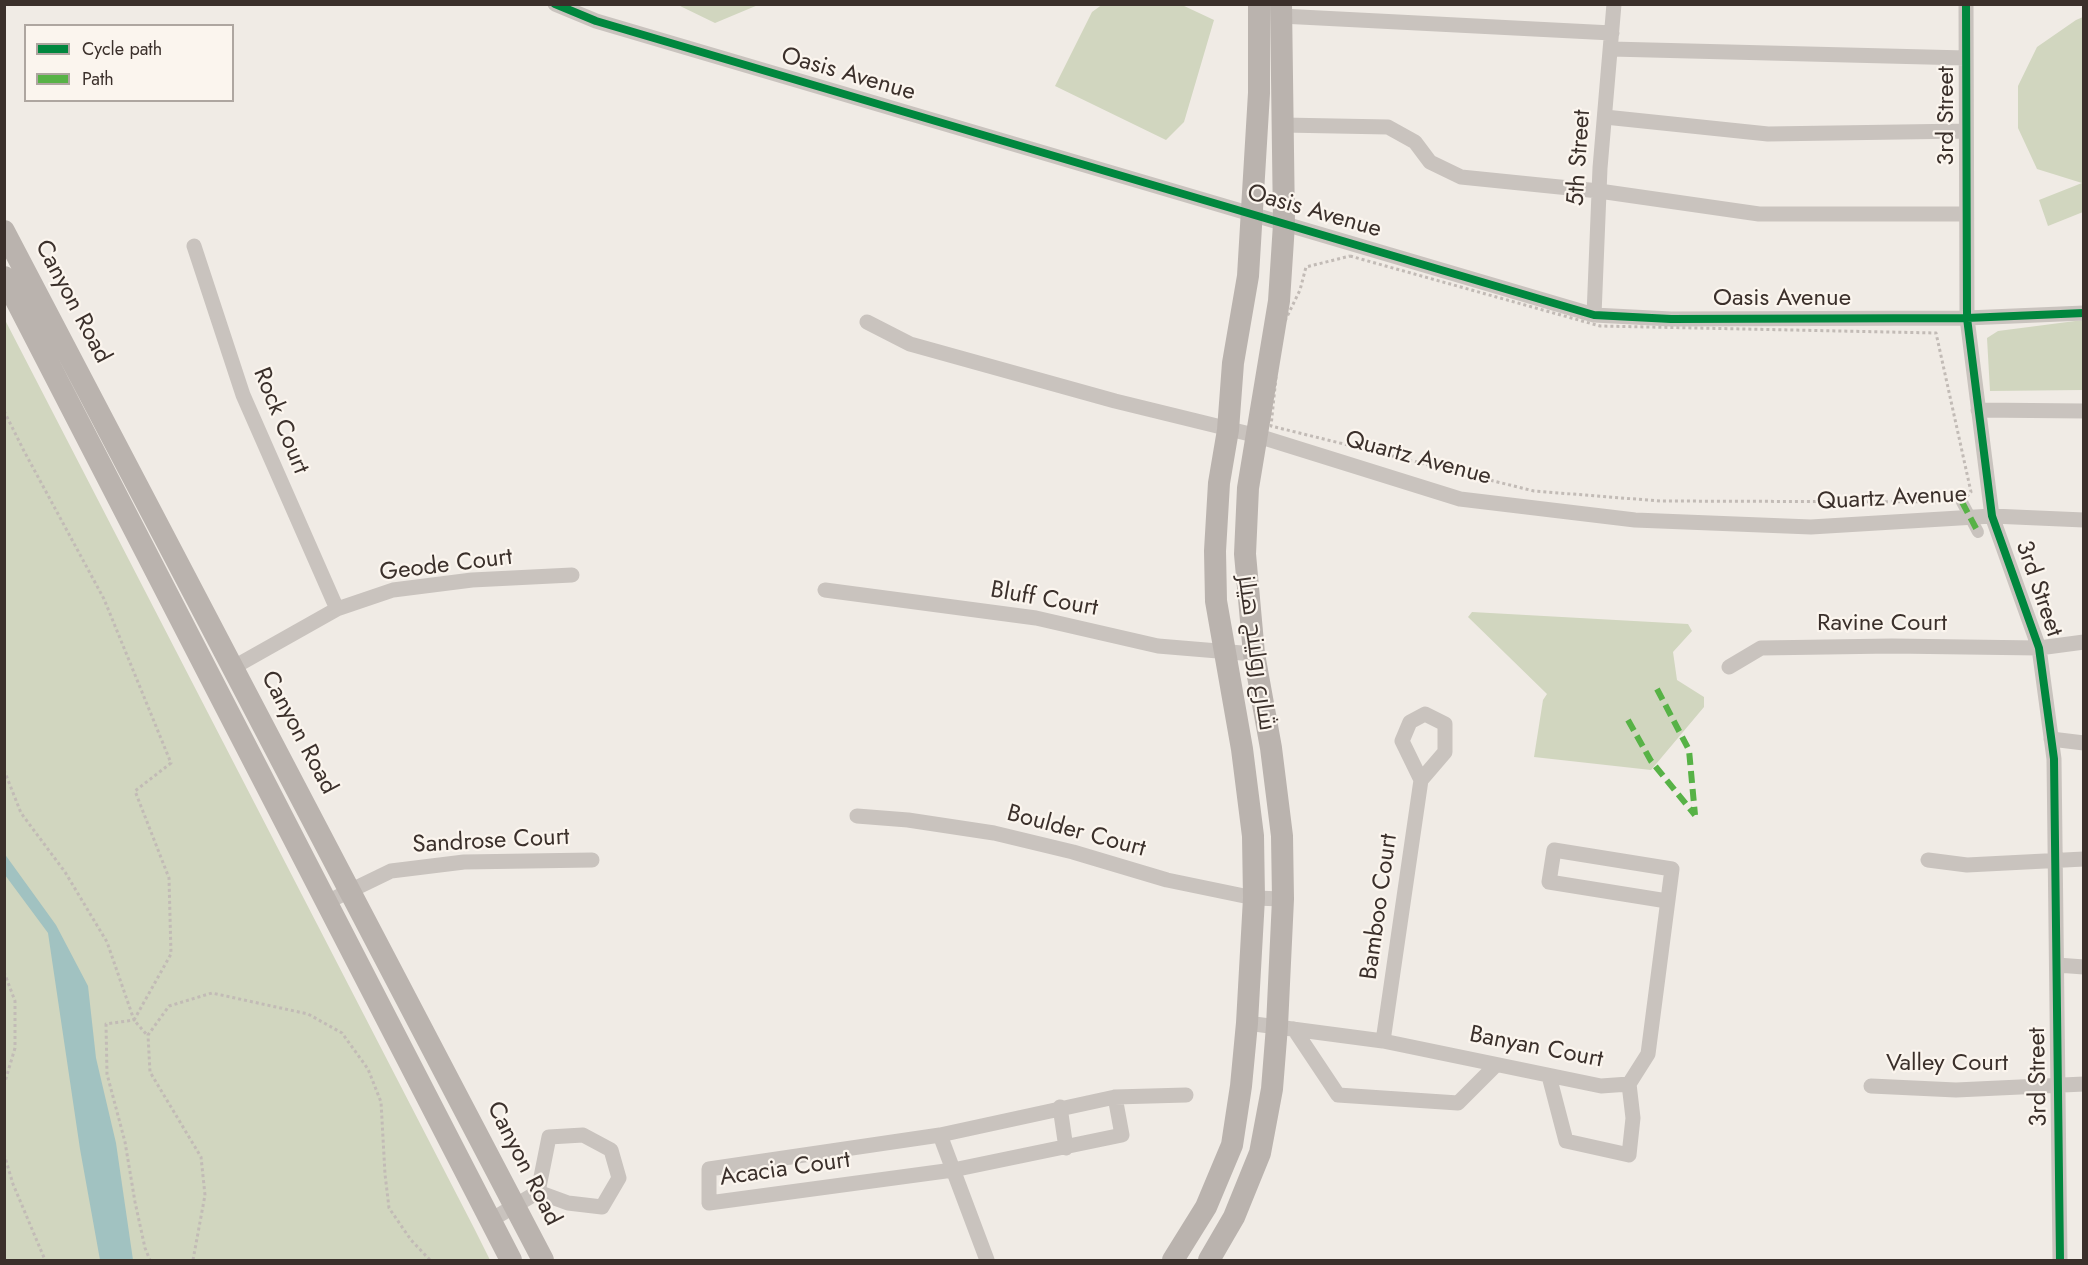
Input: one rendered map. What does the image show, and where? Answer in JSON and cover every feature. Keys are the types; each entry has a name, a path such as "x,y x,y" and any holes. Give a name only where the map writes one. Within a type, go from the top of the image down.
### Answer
{"main road":[{"name":"شارع رولينج هيلز","path":"1173,1260 1206,1207 1232,1145 1247,1023 1254,898 1253,836 1242,749 1216,601 1215,551 1219,483 1227,430 1233,363 1248,276 1259,93 1259,4"},
{"name":"شارع رولينج هيلز","path":"1209,1260 1234,1217 1260,1153 1286,1028 1282,836 1274,770 1254,654 1245,554 1248,488 1279,301 1284,224 1281,10"},
{"name":"Canyon Road","path":"4,231 543,1260"},
{"name":"Canyon Road","path":"4,277 511,1260"}],"street":[{"name":"Oasis Avenue","path":"555,4 607,24 1594,315 1671,319 1966,318 2084,313"},
{"name":"5th Street","path":"1594,315 1599,191 1614,4"},
{"name":"3rd Street","path":"1966,4 1966,318 1992,516 2039,648 2054,759 2060,1260"},
{"path":"1281,10 1612,33"},
{"path":"1611,49 1966,58"},
{"path":"1605,117 1768,134 1966,131"},
{"path":"1283,125 1389,127 1415,142 1430,162 1461,177 1599,191 1759,214 1966,214"},
{"name":"Rock Court","path":"194,246 243,395 337,609"},
{"name":"Quartz Avenue","path":"867,322 910,344 1115,401 1258,436 1460,499 1635,520 1811,526 1992,516 2084,520"},
{"path":"1978,410 2084,411"},
{"path":"1962,502 1978,532"},
{"name":"Geode Court","path":"234,667 337,609 393,590 471,580 572,575"},
{"name":"Bluff Court","path":"825,590 1036,618 1158,646 1254,654"},
{"name":"Ravine Court","path":"1729,667 1761,648 1892,646 2039,648 2084,642"},
{"path":"2051,739 2084,743"},
{"name":"Bamboo Court","path":"1383,1041 1421,780"},
{"name":"Boulder Court","path":"857,816 908,820 994,833 1072,852 1167,880 1254,898 1283,899"},
{"name":"Banyan Court","path":"1247,1023 1383,1041 1601,1086 1629,1084 1648,1054 1672,869 1554,850 1550,882 1667,901"},
{"path":"1928,861 1967,865 2084,859"},
{"name":"Sandrose Court","path":"327,902 391,871 464,862 592,860"},
{"path":"2057,965 2084,967"},
{"path":"1286,1028 1338,1095 1458,1103 1496,1065"},
{"path":"1549,1076 1566,1140 1629,1155 1633,1118 1629,1084"},
{"name":"Valley Court","path":"1871,1086 1956,1090 2084,1084"},
{"name":"Acacia Court","path":"1115,1096 1122,1135 953,1170 709,1203 709,1169 940,1135 1115,1096 1186,1095"},
{"path":"1060,1107 1066,1148"},
{"path":"491,1220 538,1192 549,1137 583,1135 610,1150 619,1178 602,1207 568,1203 538,1192"},
{"path":"940,1135 987,1260"}],"path":[{"path":"1350,256 1600,326 1936,333 1971,492 1962,502 1660,501 1534,491 1271,426 1281,329 1300,290 1306,267 1350,256"},
{"path":"4,411 105,599 171,763 135,791 169,878 171,954 134,1020"},
{"path":"4,483 4,492"},
{"path":"4,770 21,813 65,872 107,942 134,1020 148,1035"},
{"path":"4,972 15,1001 15,1048 4,1085"},
{"path":"193,1260 205,1195 201,1157 150,1072 148,1035 169,1006 212,993 308,1014 342,1033 368,1070 381,1102 389,1208 411,1240 430,1260"},
{"path":"134,1020 106,1024 107,1074 125,1142 135,1202 145,1248 150,1260"},
{"path":"4,1154 13,1184 45,1260"}],"green space":[{"path":"1103,4 1182,5 1214,20 1184,122 1166,140 1055,86 1092,12"},
{"path":"678,5 758,5 715,23"},
{"path":"2083,17 2083,212 2048,226 2039,200 2082,183 2037,169 2018,128 2018,86 2037,47"},
{"path":"4,318 474,1228 490,1260 5,1260"},
{"path":"2083,320 2083,390 1990,391 1987,338 1998,331"},
{"path":"1472,612 1688,624 1692,631 1673,652 1677,680 1704,697 1704,707 1651,770 1534,757 1543,700 1547,694 1468,617"}],"water":[{"path":"4,853 56,925 88,986 96,1058 116,1143 133,1260 100,1260 80,1149 48,933 5,875"}],"marked path":[{"path":"1962,502 1978,532"},
{"path":"1657,689 1689,750 1695,815"},
{"path":"1628,720 1651,761 1695,815"}],"cycle path":[{"path":"555,4 596,21 1594,315 1671,319 1967,318 2084,313"},
{"path":"1966,4 1967,318 1992,516 2039,648 2054,759 2060,1260"}]}
